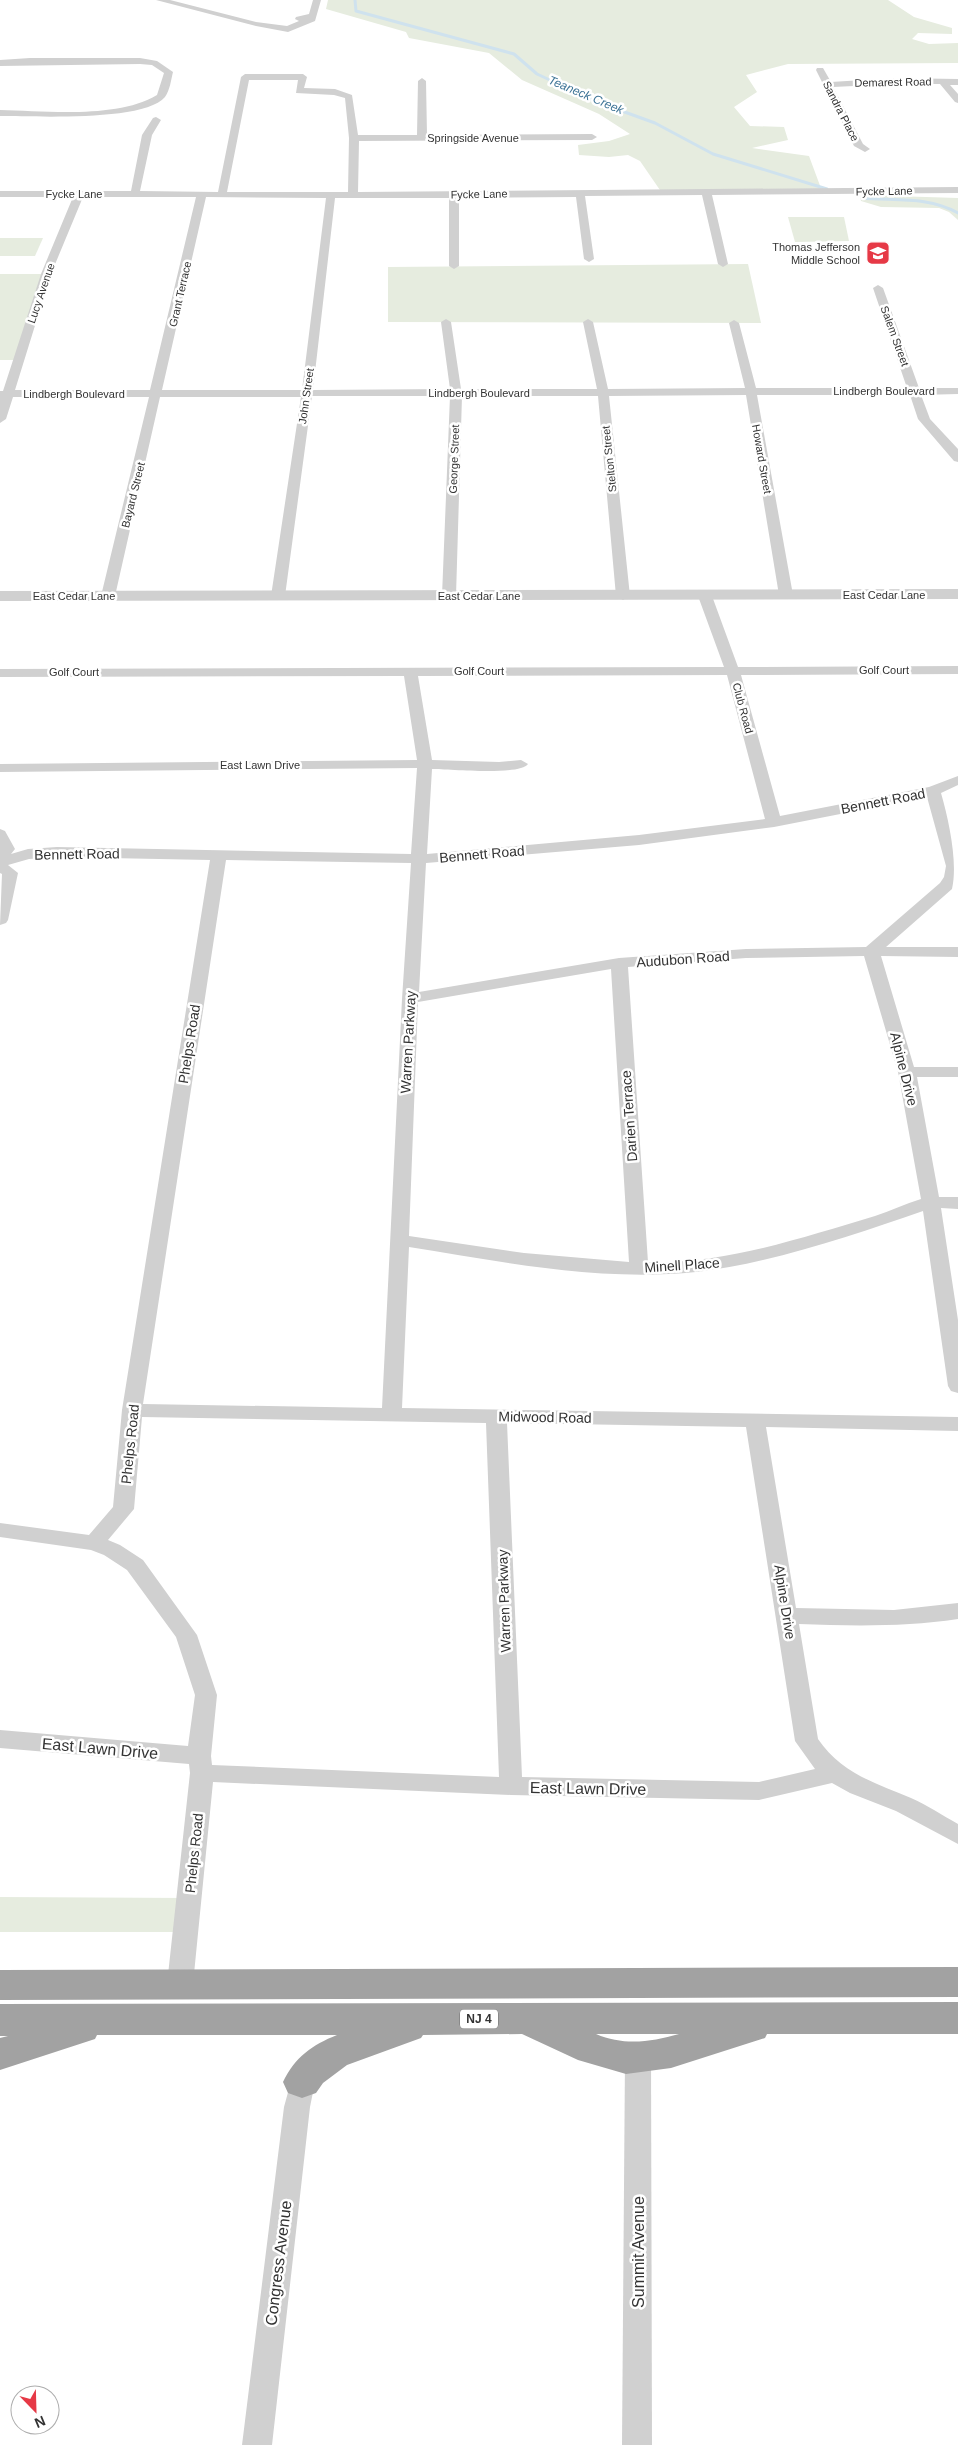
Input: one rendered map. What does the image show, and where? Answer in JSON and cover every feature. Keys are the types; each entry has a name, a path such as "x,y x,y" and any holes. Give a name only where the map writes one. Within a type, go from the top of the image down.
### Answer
{"highway":[{"path":"0,1985 958,1982"},
{"path":"526,2019 599,2051 625,2058 638,2058 660,2054 782,2018"},
{"name":"NJ 4","path":"0,2020 958,2018"},
{"path":"0,2054 110,2019"},
{"path":"302,2082 314,2065 337,2052 428,2020"}],"street":[{"path":"160,0 256,24 284,28 307,23 312,19 317,0"},
{"path":"0,64 30,61 140,61 154,63 169,72 164,93 158,99 146,105 83,113 0,113"},
{"name":"Sandra Place","path":"820,70 859,146 864,149"},
{"path":"222,194 246,77 303,77 299,91 335,92 349,97 354,138 353,195"},
{"name":"Demarest Road","path":"828,84 895,81 958,82"},
{"path":"422,82 422,138"},
{"path":"943,82 958,100"},
{"path":"135,194 147,135 156,120"},
{"name":"Springside Avenue","path":"354,138 592,137"},
{"name":"Fycke Lane","path":"0,194 353,195 958,190"},
{"path":"706,192 723,264"},
{"path":"580,193 590,259"},
{"name":"Lucy Avenue","path":"0,420 5,394 46,274 80,194"},
{"name":"Grant Terrace","path":"157,393 202,194"},
{"name":"John Street","path":"278,596 307,393 331,194"},
{"path":"454,194 454,266"},
{"name":"Salem Street","path":"878,288 924,419 929,428 953,448 958,458"},
{"name":"George Street","path":"446,322 456,393 450,596"},
{"name":"Stelton Street","path":"588,322 603,392 623,596"},
{"name":"Howard Street","path":"734,323 750,392 786,595"},
{"name":"Lindbergh Boulevard","path":"5,394 958,391"},
{"name":"Bayard Street","path":"108,596 157,393"},
{"name":"East Cedar Lane","path":"1,597 958,594"},
{"name":"Club Road","path":"706,596 733,671 774,822"},
{"name":"Golf Court","path":"0,672 958,670"},
{"name":"Warren Parkway","path":"392,1414 410,999 425,764 410,672"},
{"name":"East Lawn Drive","path":"0,768 425,764 499,766 521,764"},
{"name":"Bennett Road","path":"0,862 28,854 57,852 420,859 639,840 774,822 933,791 958,780"},
{"path":"871,951 946,886 952,877 954,848 933,791"},
{"path":"0,834 7,849 0,862 10,873 0,920"},
{"name":"Phelps Road","path":"180,1984 206,1695 198,1666 186,1635 135,1565 112,1550 94,1544 123,1509 132,1410 219,854"},
{"name":"Audubon Road","path":"410,999 619,963 828,950 958,952"},
{"name":"Alpine Drive","path":"871,951 907,1072 930,1203 958,1386"},
{"name":"Darien Terrace","path":"619,963 639,1268"},
{"path":"907,1072 958,1072"},
{"name":"Minell Place","path":"399,1240 505,1256 639,1268 693,1266 734,1260 905,1213 930,1203 958,1203"},
{"name":"Midwood Road","path":"132,1410 958,1424"},
{"name":"Warren Parkway","path":"496,1416 512,1786"},
{"name":"Alpine Drive","path":"755,1421 808,1741 820,1760 835,1773"},
{"path":"0,1530 94,1544"},
{"path":"787,1615 882,1619 926,1616 958,1610"},
{"name":"East Lawn Drive","path":"0,1739 201,1764 512,1786 759,1791 835,1773"},
{"path":"835,1773 858,1787 904,1805 958,1835"},
{"name":"Summit Avenue","path":"637,2445 638,2058"},
{"name":"Congress Avenue","path":"257,2445 296,2117 302,2082"}],"shaded area":[{"path":"328,0 888,0 914,17 952,28 952,34 918,33 912,39 929,44 958,43 958,63 788,64 746,75 757,92 734,107 750,126 784,127 788,140 752,148 809,156 822,191 662,193 640,161 628,155 609,157 579,155 578,145 609,141 630,134 599,114 522,80 489,53 409,38 406,32 326,9"},
{"path":"860,196 958,198 958,220 949,212 939,208 881,207 861,201"},
{"path":"788,217 844,217 849,241 795,242"},
{"path":"0,238 43,238 35,256 0,256"},
{"path":"748,264 761,323 388,322 388,267"},
{"path":"0,274 46,274 18,360 0,360"},
{"path":"0,1897 189,1898 185,1932 0,1932"}],"waterway":[{"name":"Teaneck Creek","path":"355,0 356,11 514,54 537,74 597,102 655,123 713,154 827,189"},
{"name":"Teaneck Creek","path":"862,198 911,200 935,204 958,213"}],"place":[{"name":"Thomas Jefferson Middle School","path":"878,253"}]}
